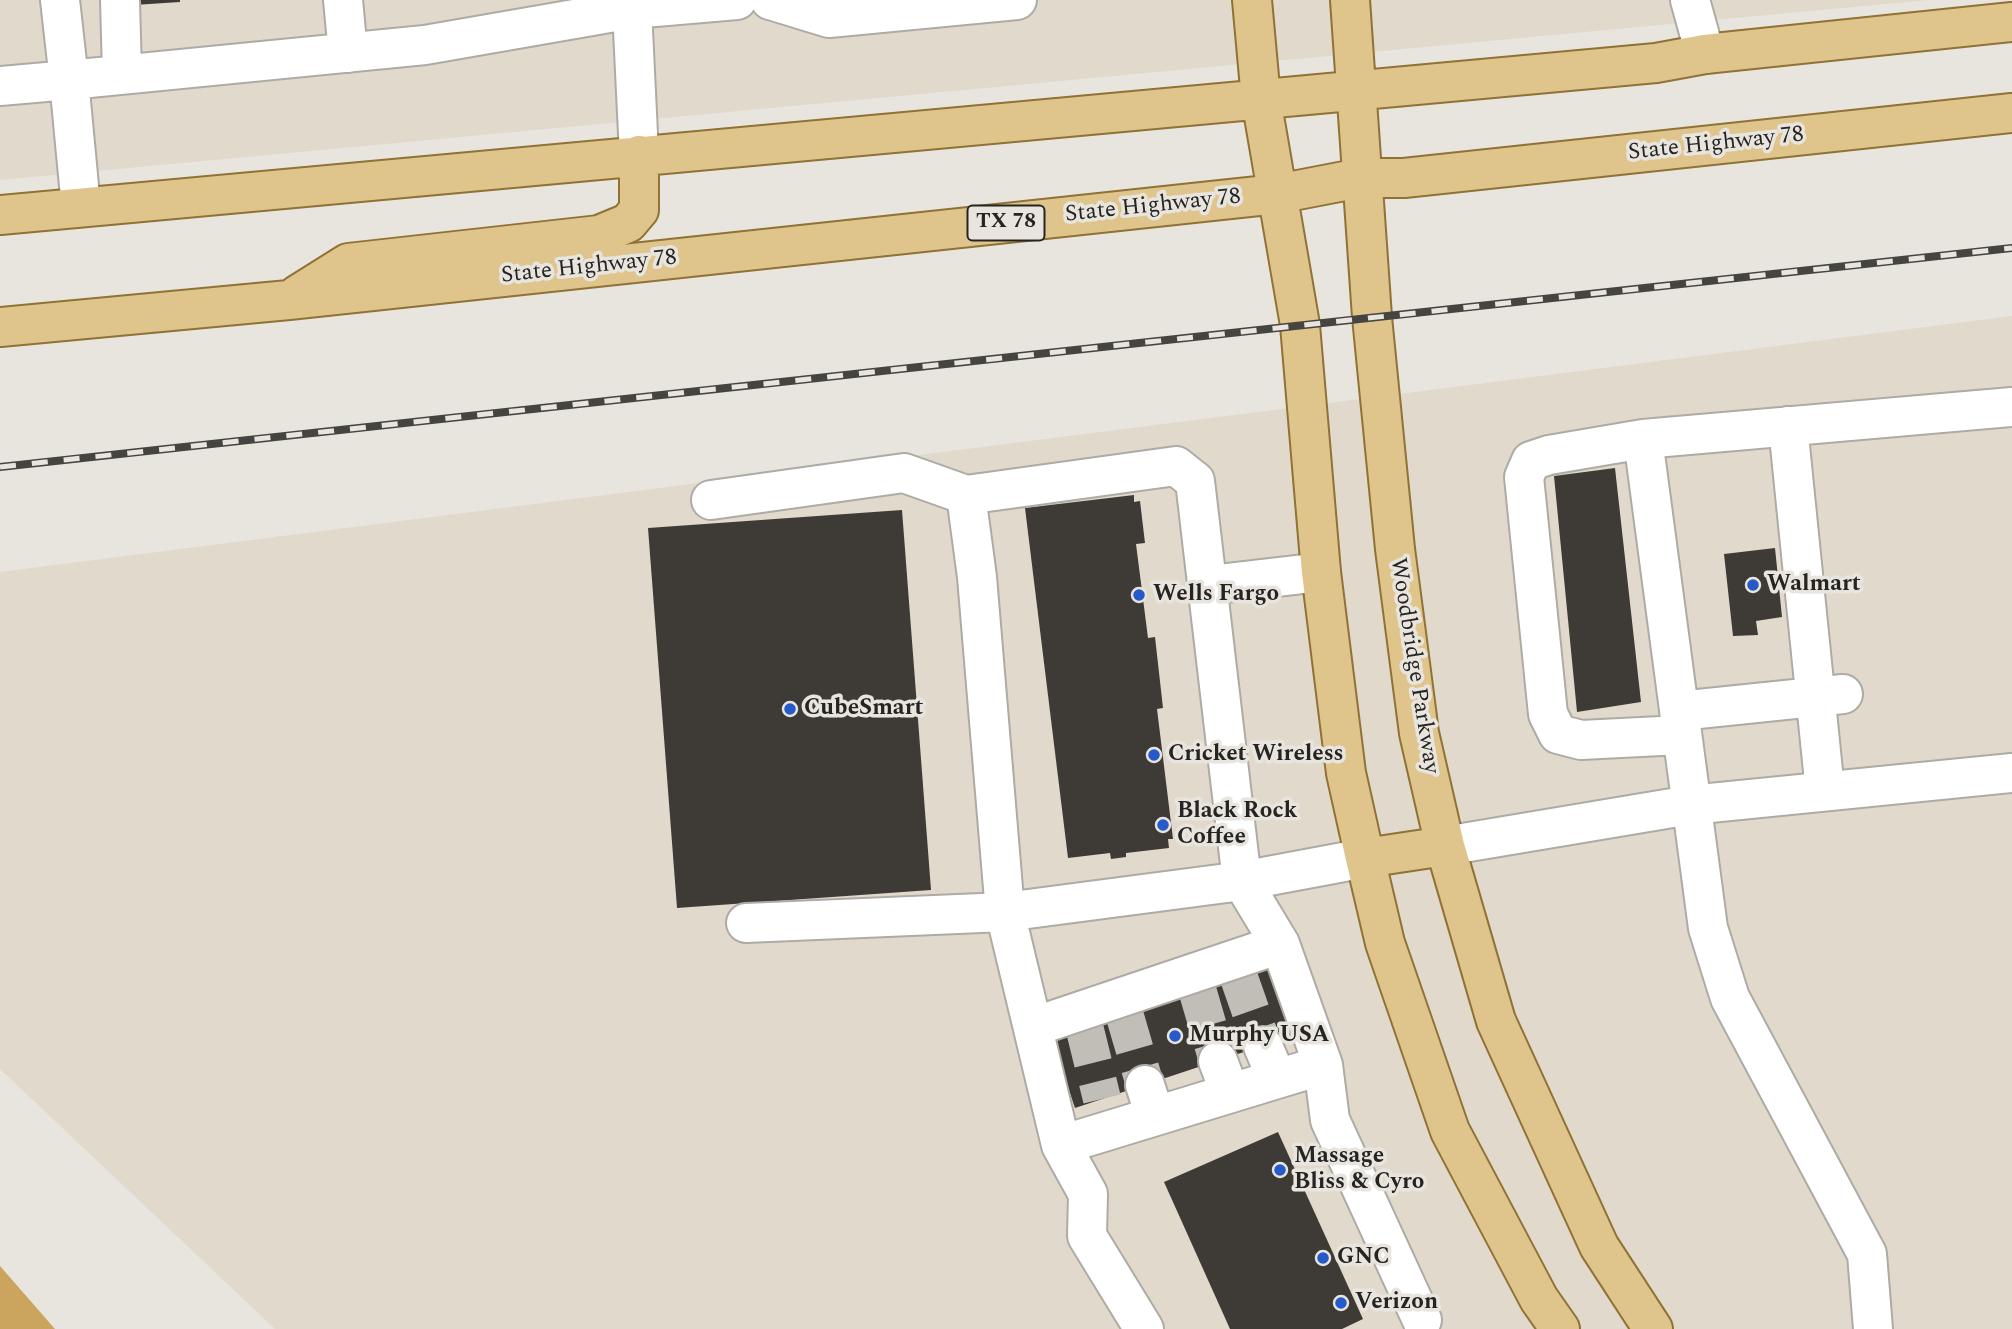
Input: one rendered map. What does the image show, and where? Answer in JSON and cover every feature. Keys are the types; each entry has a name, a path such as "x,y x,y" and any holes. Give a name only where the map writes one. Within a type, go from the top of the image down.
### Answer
{"main road":[{"path":"1252,0 1261,99 1300,326 1321,572 1346,773 1365,858 1385,943 1450,1131 1539,1298 1560,1329"},
{"name":"Woodbridge Parkway","path":"1350,0 1360,178 1397,562 1419,733 1445,846 1496,1021 1599,1246 1653,1329"},
{"path":"0,215 1656,62 2008,15"},
{"name":"State Highway 78","path":"0,327 289,300 1277,194 1360,178 1404,178 2012,113"},
{"path":"289,300 348,263 599,235 628,223 639,209 639,155"},
{"path":"1365,858 1445,846"}],"lane":[{"path":"60,0 81,207"},
{"path":"120,0 122,74"},
{"path":"343,0 348,53"},
{"path":"0,86 425,46 632,9 737,0"},
{"path":"770,0 829,18 895,6 1017,0"},
{"path":"1690,0 1705,54"},
{"path":"632,9 639,155"},
{"path":"1829,695 1581,740 1558,734 1548,714 1524,477 1531,461 1549,455 1643,439 2012,407"},
{"path":"1788,426 1829,695 1825,791"},
{"path":"1643,439 1708,928 1730,998 1867,1254 1874,1329"},
{"path":"711,500 904,473 966,495 1176,467 1195,481 1242,881 1280,944 1323,1065 1329,1120 1419,1326"},
{"path":"966,495 977,577 1005,912 1061,1145 1088,1195 1087,1236 1144,1329"},
{"path":"1209,585 1321,572"},
{"path":"1445,846 1690,805 2012,772"},
{"path":"746,923 1005,912 1242,881 1365,858"},
{"path":"1033,1027 1082,1018 1235,968 1280,944"},
{"path":"1061,1145 1107,1114 1224,1077 1270,1063 1323,1065"}],"shaded area":[{"path":"0,0 1928,0 0,180"},
{"path":"2012,316 2012,1329 275,1329 0,1069 0,572"},
{"path":"0,1266 55,1329 0,1329"}],"building":[{"path":"134,0 180,0 180,2 134,5"},
{"path":"1615,468 1641,702 1577,712 1554,476"},
{"path":"1134,495 1134,502 1140,501 1145,543 1136,544 1148,638 1155,637 1163,708 1157,709 1173,839 1168,839 1169,848 1126,853 1126,857 1111,859 1110,853 1068,858 1025,508"},
{"name":"CubeSmart","path":"902,510 931,890 677,908 648,528"},
{"name":"Walmart","path":"1775,548 1782,617 1756,621 1758,635 1733,636 1724,554"},
{"name":"Murphy USA","path":"1274,963 1298,1034 1075,1108 1051,1037"},
{"path":"1278,1132 1363,1319 1342,1329 1230,1329 1164,1182"}],"tunnel":[{"path":"1238,975 1263,1046"},
{"path":"1197,989 1218,1061"},
{"path":"1124,1013 1145,1085"},
{"path":"1084,1026 1102,1099"}],"railway":[{"path":"0,467 2012,248"}],"place":[{"name":"Walmart","path":"1753,585"},
{"name":"Wells Fargo","path":"1139,595"},
{"name":"CubeSmart","path":"790,709"},
{"name":"Cricket Wireless","path":"1154,755"},
{"name":"Black Rock Coffee","path":"1163,825"},
{"name":"Murphy USA","path":"1175,1036"},
{"name":"Massage Bliss & Cyro","path":"1280,1170"},
{"name":"GNC","path":"1323,1258"},
{"name":"Verizon","path":"1341,1303"}]}
